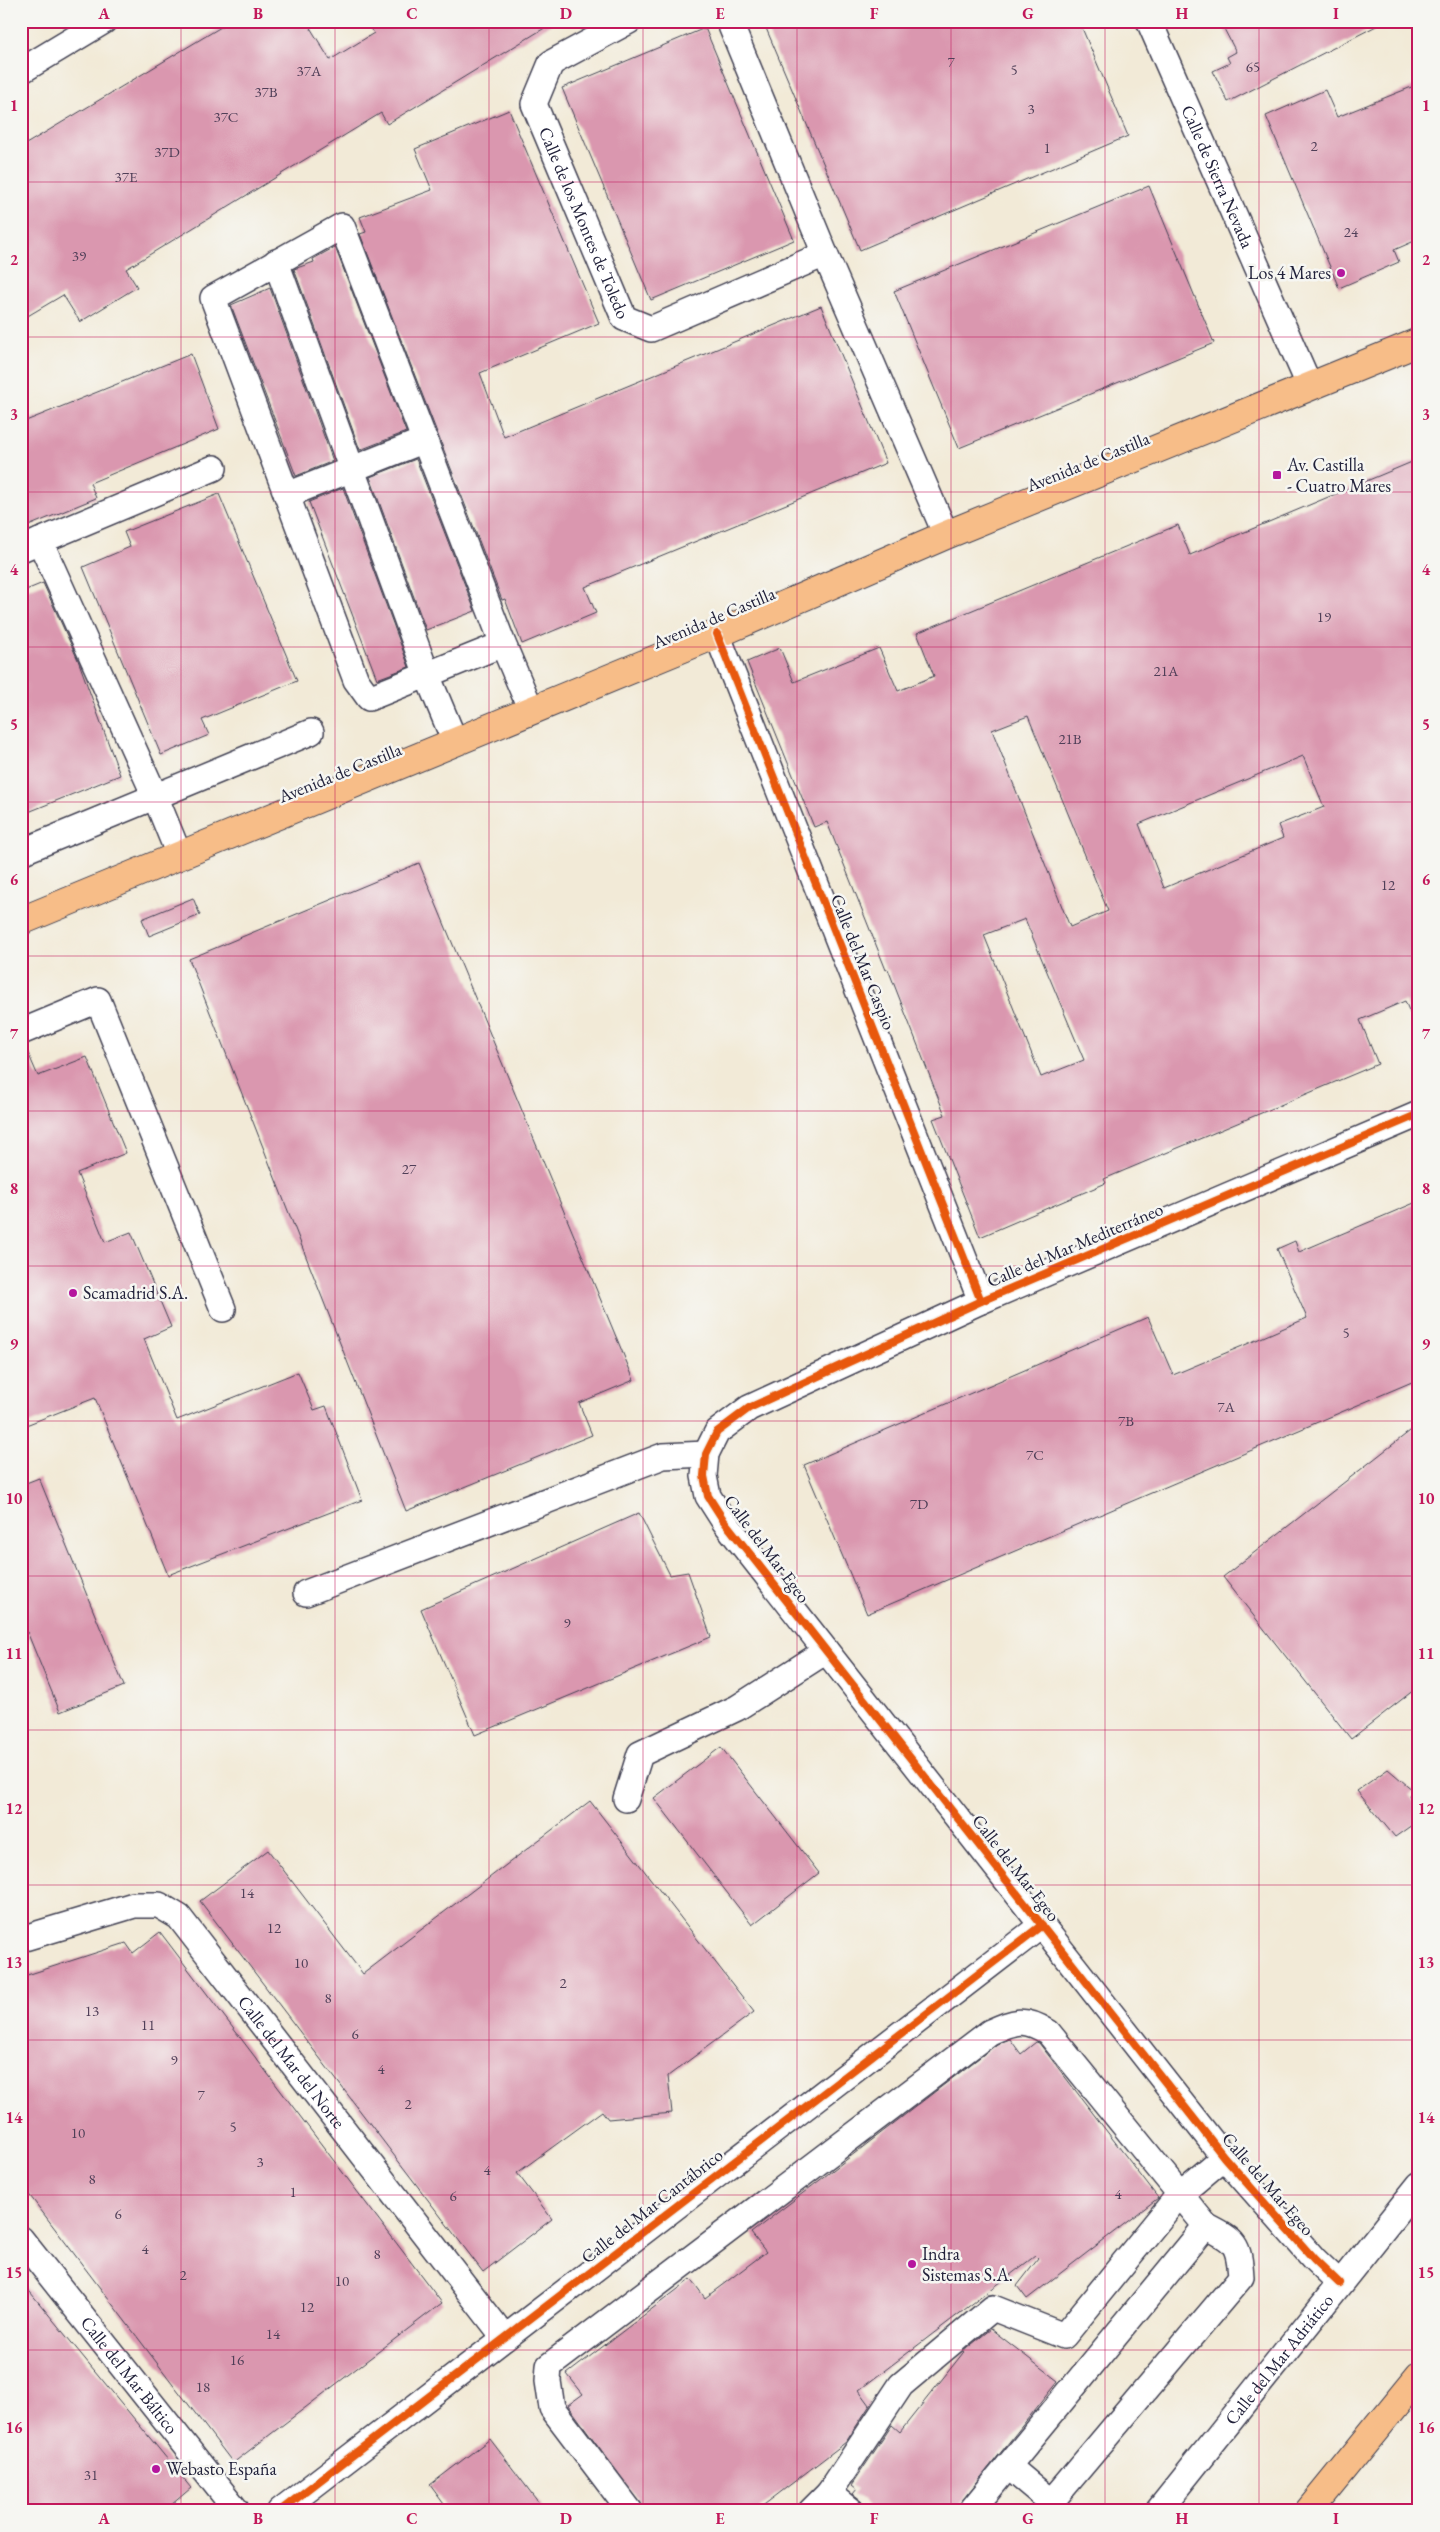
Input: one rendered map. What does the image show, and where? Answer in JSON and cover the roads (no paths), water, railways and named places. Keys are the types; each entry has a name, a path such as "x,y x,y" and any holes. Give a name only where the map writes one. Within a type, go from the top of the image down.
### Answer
{"main road":[{"name":"Avenida de Castilla","path":"21,921 717,634 946,535 1419,342"},
{"path":"1309,2511 1419,2376"}],"street":[{"path":"21,71 104,21"},
{"name":"Calle de los Montes de Toledo","path":"629,21 551,63 534,104 624,318 651,329 825,254"},
{"path":"729,21 825,254 946,535"},
{"name":"Calle de Sierra Nevada","path":"1149,21 1310,387"},
{"path":"503,644 370,698 356,680 213,298 342,226 503,644 531,710"},
{"path":"276,262 428,675 455,742"},
{"path":"287,495 425,440"},
{"path":"179,855 155,796 30,545 214,468"},
{"name":"Calle del Mar Caspio","path":"717,634 981,1302"},
{"path":"21,852 311,732"},
{"path":"21,1032 98,1000 222,1309"},
{"name":"Calle del Mar Mediterráneo","path":"706,1454 716,1432 749,1408 981,1302 1419,1114"},
{"path":"306,1593 663,1456 706,1454"},
{"name":"Calle del Mar Egeo","path":"706,1454 704,1476 708,1496 724,1521 1224,2157 1314,2259 1339,2282"},
{"path":"626,1799 640,1754 737,1708 826,1651"},
{"name":"Calle del Mar del Norte","path":"21,1939 134,1905 159,1905 179,1917 505,2338"},
{"name":"Calle del Mar Cantábrico","path":"280,2511 1042,1926"},
{"path":"630,2511 552,2408 548,2366 990,2032 1008,2024 1031,2022 1048,2032 1206,2226 1229,2238 1240,2253 1241,2276 1051,2502 1008,2466"},
{"path":"810,2511 829,2493 901,2386 908,2380 993,2308 1064,2336 1179,2195 1224,2157"},
{"name":"Calle del Mar Adriático","path":"1158,2511 1339,2282 1419,2185"},
{"path":"971,2511 1206,2226"},
{"name":"Calle del Mar Báltico","path":"21,2239 237,2511"},
{"path":"829,2493 852,2511"}],"place":[{"name":"Los 4 Mares","path":"1341,273"},
{"name":"Av. Castilla - Cuatro Mares","path":"1277,475"},
{"name":"Scamadrid S.A.","path":"73,1293"},
{"name":"Indra Sistemas S.A.","path":"912,2264"},
{"name":"Webasto España","path":"156,2469"}]}
